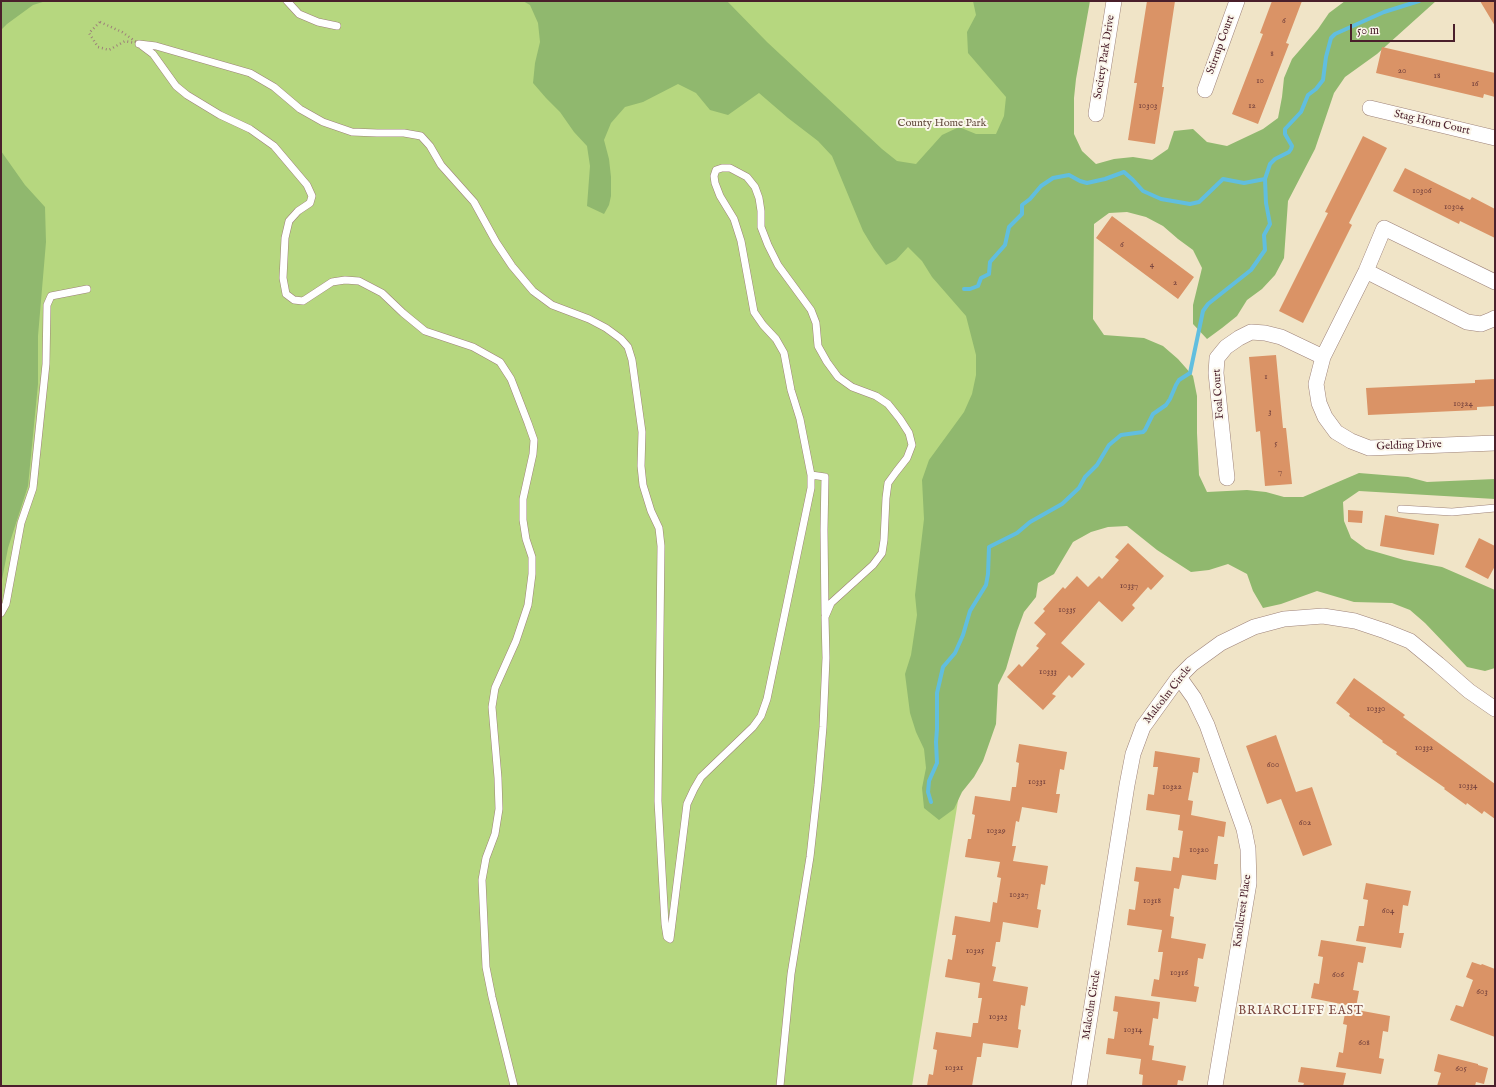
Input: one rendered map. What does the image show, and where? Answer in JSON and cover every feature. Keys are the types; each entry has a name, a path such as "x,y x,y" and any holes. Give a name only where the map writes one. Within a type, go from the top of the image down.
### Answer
{"street":[{"name":"Society Park Drive","path":"1096,114 1114,1"},
{"name":"Stirrup Court","path":"1204,90 1237,1"},
{"name":"Stag Horn Court","path":"1370,108 1495,138"},
{"name":"Gelding Drive","path":"1495,282 1384,228 1366,271 1323,357 1316,384 1319,403 1325,417 1336,432 1351,441 1369,448 1495,442"},
{"path":"1366,271 1467,322 1481,324 1495,318"},
{"name":"Foal Court","path":"1227,478 1216,373 1217,358 1226,347 1251,332 1265,333 1281,337 1323,357"},
{"name":"Malcolm Circle","path":"1079,1086 1124,800 1133,754 1143,727 1179,677 1192,664 1221,643 1254,627 1284,619 1323,616 1354,621 1410,641 1469,691 1495,709"},
{"name":"Knollcrest Place","path":"1179,677 1194,698 1207,725 1244,829 1248,850 1249,883 1215,1086"}],"lane":[{"path":"287,1 299,14 318,22 337,26"},
{"path":"139,44 156,46 250,73 274,87 300,109 323,122 352,132 404,133 421,136 430,146 441,164 474,202 496,242 512,266 533,291 552,305 589,319 606,328 621,339 628,347 632,360 642,432 641,466 643,485 651,511 659,528 661,546 658,801 665,924 667,937 670,939 688,804 701,777 753,728 761,716 767,699 811,488 811,475 800,419 791,390 784,353 776,339 763,325 754,312 741,241 734,219 720,196 715,184 714,176 716,170 722,168 730,168 747,177 755,187 759,198 761,211 761,227 768,245 778,265 811,310 816,323 818,346 827,362 838,377 852,387 876,396 888,404 909,433 912,445 907,458 888,483 882,552 873,565 831,603 825,617"},
{"path":"139,44 153,54 176,86 187,95 220,115 250,129 274,146 308,185 312,196 310,203 298,211 288,221 285,238 283,278 286,294 294,300 303,301 332,282 344,280 359,282 382,293 403,314 425,331 473,346 500,362 511,379 528,422 534,440 533,454 523,499 523,520 526,539 532,557 532,574 526,612 516,641 495,688 492,707 499,809 495,834 486,858 482,880 486,967 514,1086"},
{"path":"1,613 6,604 21,523 33,488 46,364 47,305 51,296 87,289"},
{"path":"780,1086 791,974 810,857 823,727 825,477 811,475"},
{"path":"1401,509 1452,512 1495,508"}],"path":[{"path":"100,22 122,32 139,44 125,41 109,50 98,47 89,33 100,22"}],"green space":[{"name":"County Home Park","path":"1,1 1087,1 912,1086 1,1086"},
{"path":"1,1 46,1 33,5 1,30"},
{"path":"523,1 727,1 767,42 882,149 897,161 916,164 942,135 959,127 976,134 996,134 1004,116 1006,97 968,53 967,32 976,15 973,1 1090,1 1076,79 1074,98 1074,134 1082,151 1096,164 1114,159 1133,157 1152,160 1168,149 1174,131 1193,129 1207,142 1227,146 1263,129 1278,118 1284,78 1292,59 1318,29 1329,13 1345,1 1436,1 1377,54 1345,77 1334,93 1315,149 1288,201 1284,258 1275,275 1262,289 1247,300 1237,316 1207,339 1193,324 1193,305 1202,268 1193,250 1163,226 1146,217 1127,212 1109,213 1094,224 1093,319 1104,335 1144,338 1163,346 1178,359 1193,376 1197,396 1199,475 1207,492 1247,490 1266,492 1284,497 1303,497 1359,473 1408,477 1427,482 1495,479 1495,499 1359,491 1343,502 1344,521 1351,538 1366,549 1404,560 1442,567 1495,590 1495,668 1485,671 1467,667 1425,623 1410,610 1392,603 1354,602 1317,591 1281,604 1263,608 1253,591 1247,574 1228,564 1209,570 1191,572 1157,550 1127,526 1108,527 1091,532 1073,542 1054,574 1038,583 1036,597 1024,612 1006,669 998,685 996,724 983,761 974,777 962,792 954,809 939,820 924,808 922,788 926,768 924,749 916,732 910,713 905,674 911,655 917,615 915,595 924,519 922,480 929,460 964,412 972,394 976,375 976,355 966,316 932,277 922,261 908,247 896,260 886,265 863,231 832,156 818,141 759,93 728,115 710,110 696,93 678,84 643,102 625,107 611,123 604,140 609,159 611,177 611,196 609,205 604,214 587,206 590,166 587,146 574,132 560,112 533,83 535,63 540,42 538,23 530,5"},
{"path":"1,151 25,185 45,207 46,242 38,336 38,384 28,486 8,548 1,585"}],"building":[{"path":"1147,1 1175,1 1155,144 1128,140 1137,83 1134,83"},
{"path":"1272,1 1302,1 1286,43 1289,44 1258,124 1232,114 1263,34 1260,33"},
{"path":"1480,1 1495,1 1495,26"},
{"path":"1382,47 1495,73 1495,97 1484,94 1483,98 1376,73"},
{"path":"1363,136 1387,148 1349,223 1352,225 1303,323 1279,311 1328,213 1325,212"},
{"path":"1405,168 1470,200 1472,197 1495,209 1495,238 1460,221 1459,224 1393,191"},
{"path":"1112,216 1194,277 1178,299 1096,238"},
{"path":"1276,355 1283,428 1286,428 1292,484 1265,486 1260,431 1256,432 1249,357"},
{"path":"1495,379 1495,406 1477,407 1477,410 1368,415 1366,388 1475,383 1475,380"},
{"path":"1348,510 1363,511 1362,523 1348,522"},
{"path":"1385,515 1439,524 1434,555 1380,546"},
{"path":"1479,538 1495,546 1495,566 1488,579 1465,567"},
{"path":"1128,543 1164,576 1151,590 1148,587 1132,605 1135,608 1122,622 1099,601 1061,643 1085,664 1072,678 1069,675 1052,694 1056,696 1043,710 1007,677 1019,664 1022,667 1039,648 1036,646 1046,634 1034,623 1045,611 1043,609 1063,587 1065,589 1077,576 1088,587 1099,576 1102,579 1119,560 1115,557"},
{"path":"1354,678 1405,715 1403,717 1495,784 1495,819 1484,811 1482,814 1467,803 1466,805 1444,789 1445,788 1396,754 1397,752 1349,716 1350,714 1336,703"},
{"path":"1276,735 1296,792 1312,787 1332,845 1303,856 1281,799 1267,804 1246,746"},
{"path":"1019,744 1067,752 1064,770 1060,769 1056,794 1060,794 1057,813 1022,807 1019,822 1016,821 1012,846 1016,846 1013,861 1048,866 1045,885 1041,884 1037,909 1041,910 1038,928 1003,922 1000,942 996,942 992,966 996,967 993,981 1028,987 1025,1006 1021,1005 1018,1029 1021,1030 1018,1048 983,1043 981,1057 977,1057 972,1086 927,1086 929,1074 933,1075 937,1050 933,1049 936,1032 971,1037 973,1023 978,1023 982,998 978,998 980,983 945,977 948,959 952,960 956,935 952,935 955,916 990,922 993,902 997,903 1001,878 997,877 1000,862 965,857 968,839 971,839 975,815 972,814 975,796 1010,801 1012,787 1016,787 1019,763 1016,762"},
{"path":"1155,751 1200,758 1198,773 1193,772 1188,800 1193,801 1191,815 1226,822 1224,837 1218,836 1214,864 1218,864 1216,880 1182,875 1179,889 1174,888 1170,916 1174,917 1171,938 1206,944 1203,959 1198,958 1194,986 1199,987 1196,1002 1151,996 1154,979 1159,980 1163,952 1158,952 1162,930 1127,925 1129,909 1135,910 1139,882 1134,881 1136,867 1171,871 1173,857 1179,858 1183,831 1178,830 1180,815 1146,810 1148,794 1154,795 1158,767 1153,767"},
{"path":"1366,883 1411,891 1408,906 1403,905 1399,933 1404,933 1401,948 1356,941 1359,926 1364,926 1368,900 1363,899"},
{"path":"1321,940 1366,947 1363,963 1358,962 1353,990 1359,991 1356,1007 1311,998 1314,983 1319,984 1323,957 1318,956"},
{"path":"1472,962 1495,969 1495,1037 1450,1020 1456,1005 1463,1007 1473,980 1466,977"},
{"path":"1115,996 1160,1002 1158,1019 1153,1018 1149,1045 1154,1046 1152,1060 1186,1066 1183,1081 1178,1080 1177,1086 1142,1086 1143,1075 1139,1074 1141,1059 1106,1054 1108,1038 1114,1039 1118,1012 1113,1011"},
{"path":"1346,1008 1390,1016 1388,1032 1383,1031 1379,1058 1384,1059 1381,1074 1336,1067 1339,1052 1343,1053 1347,1025 1343,1024"},
{"path":"1438,1054 1488,1068 1484,1084 1476,1082 1475,1086 1437,1086 1441,1073 1434,1071"},
{"path":"1301,1067 1346,1073 1343,1086 1303,1086 1304,1083 1298,1082"}],"waterway":[{"path":"931,802 928,792 929,781 937,763 937,693 943,667 955,653 963,635 970,611 986,585 989,547 1017,533 1030,522 1062,504 1079,488 1085,477 1097,465 1109,445 1121,435 1143,432 1153,414 1166,405 1179,380 1190,373 1203,311 1208,304 1251,270 1265,250 1264,235 1270,224 1266,203 1265,179 1270,164 1275,159 1289,152 1291,149 1292,146 1285,134 1285,129 1301,112 1308,95 1316,89 1323,80 1326,57 1331,38 1335,34 1384,12 1419,1"},
{"path":"964,289 970,289 978,286 981,278 989,274 990,262 1005,245 1009,227 1022,214 1022,205 1030,199 1041,186 1053,178 1069,175 1087,183 1105,179 1124,172 1143,191 1161,199 1190,204 1199,202 1223,179 1244,183 1265,179"}],"district":[{"name":"BRIARCLIFF EAST","path":"1301,1012"}]}
